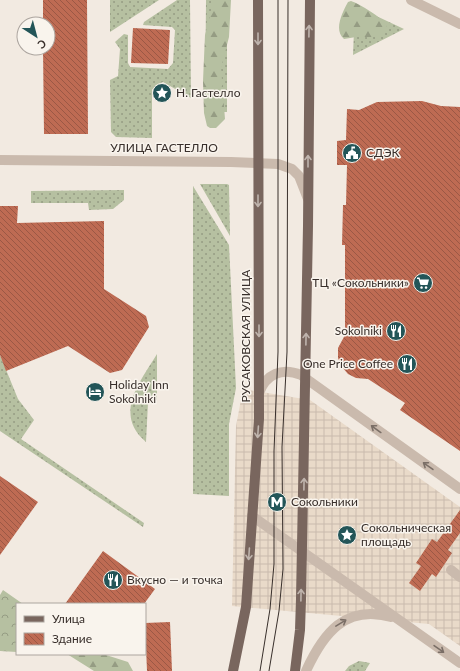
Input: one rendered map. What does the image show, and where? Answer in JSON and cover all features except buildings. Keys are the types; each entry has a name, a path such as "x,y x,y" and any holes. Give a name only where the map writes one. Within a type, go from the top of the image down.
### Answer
{"main road":[{"name":"РУСАКОВСКАЯ УЛИЦА","path":"234,671 246,607 259,419 258,0"},
{"path":"295,671 300,630 306,378 310,0"}],"street":[{"path":"412,0 460,24"},
{"name":"УЛИЦА ГАСТЕЛЛО","path":"0,160 258,162 278,164 292,169 299,176 308,200"},
{"path":"259,393 266,379 277,372 291,371 306,378 460,488"},
{"path":"252,516 460,663"},
{"path":"451,570 460,576"},
{"path":"306,671 318,647 327,634 345,620 367,614 382,614 397,619"}],"green space":[{"path":"110,0 159,0 110,32"},
{"path":"177,0 190,0 191,98 163,82 156,85 152,90 152,138 116,137 111,132 110,80 118,76 120,49 115,42 124,34 128,35 128,63 130,67 168,69 173,63 175,30 172,27 143,25 144,22"},
{"path":"206,0 227,0 227,112 205,112"},
{"path":"214,0 231,0 229,37 221,68 225,119 216,128 210,128 207,126 204,113 203,81 205,35"},
{"path":"351,1 360,5 381,19 387,25 386,32 378,37 356,37 344,39 339,31 340,20 348,2"},
{"path":"355,6 404,29 353,55"},
{"path":"200,184 229,185 230,236"},
{"path":"193,186 229,245 236,388 229,424 229,496 193,494"},
{"path":"124,190 124,200 113,209 89,210 88,203 31,203 31,191"},
{"path":"157,354 157,400 148,403 146,442 136,431 131,420 130,409 137,387"},
{"path":"0,355 18,399 34,420 21,439 144,523 143,527 0,431"},
{"path":"3,590 22,603 16,603 16,652 0,651 0,595"},
{"path":"69,655 106,655 128,662 133,671 94,671"},
{"path":"359,661 370,663 365,671 345,671 349,666"}],"shaded area":[{"name":"Сокольническая площадь","path":"243,389 310,400 460,507 460,646 429,624 232,606 236,426"}],"tram line":[{"path":"260,671 270,609 274,564 274,451 278,352 278,0"},
{"path":"269,671 279,611 283,569 282,447 287,352 288,0"}],"place":[{"name":"Н. Гастелло","path":"162,93"},
{"name":"СДЭК","path":"352,153"},
{"name":"ТЦ «Сокольники»","path":"423,283"},
{"name":"Sokolniki","path":"396,331"},
{"name":"One Price Coffee","path":"407,364"},
{"name":"Holiday Inn Sokolniki","path":"95,392"},
{"name":"Сокольники","path":"277,502"},
{"name":"Сокольническая площадь","path":"347,535"},
{"name":"Вкусно — и точка","path":"113,580"}]}
